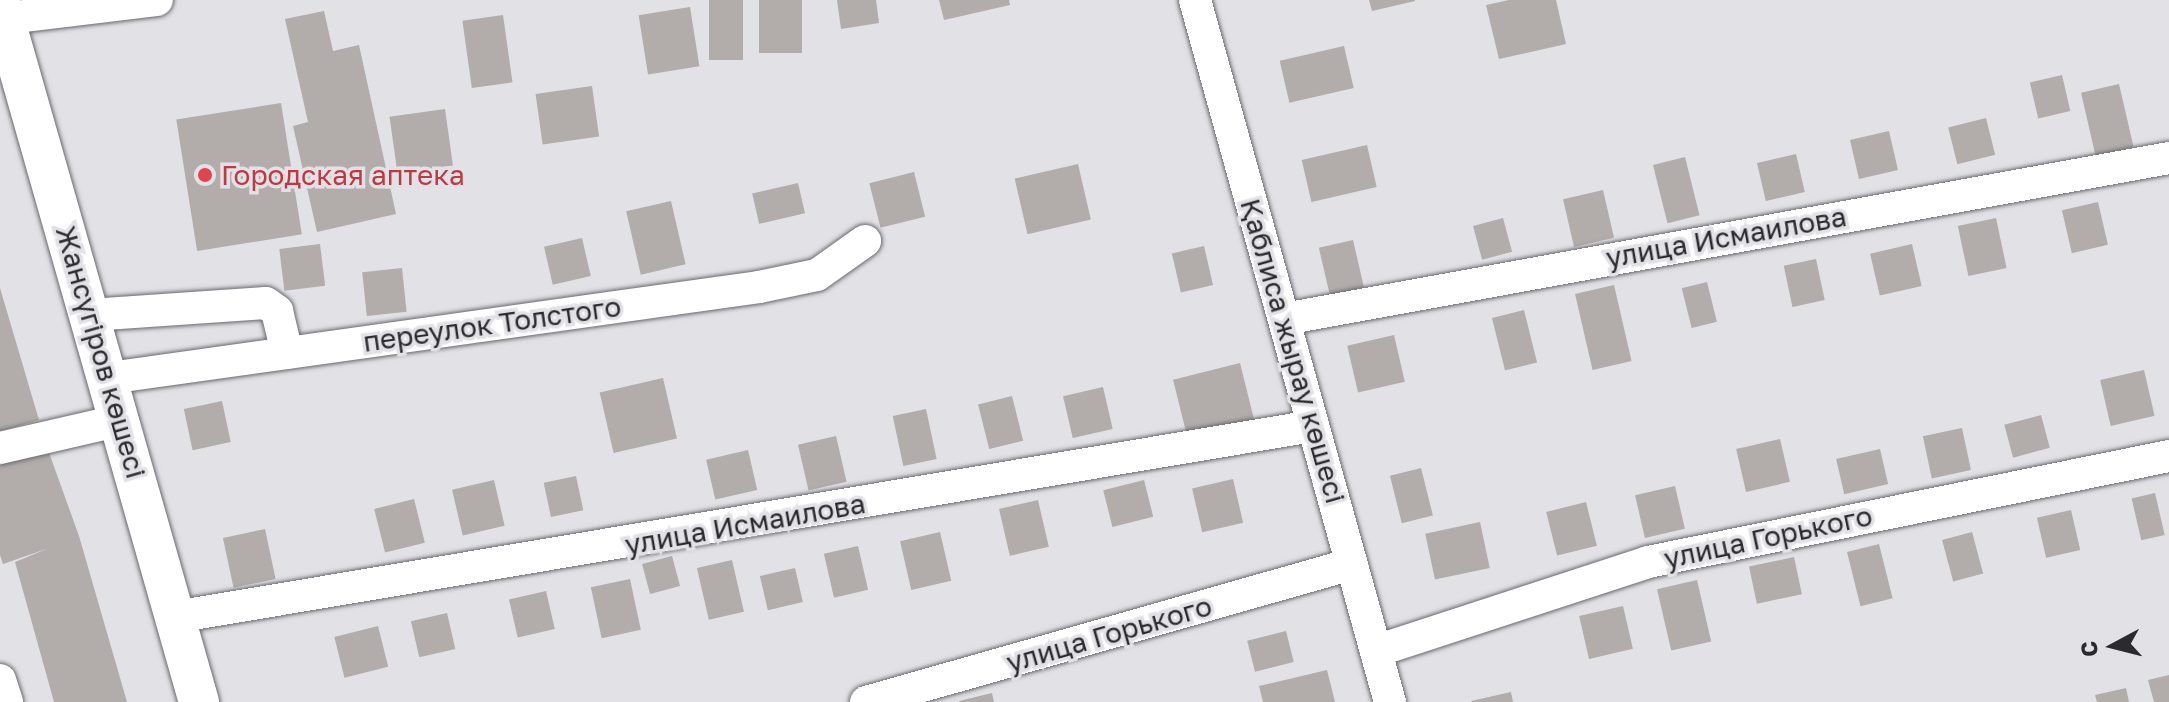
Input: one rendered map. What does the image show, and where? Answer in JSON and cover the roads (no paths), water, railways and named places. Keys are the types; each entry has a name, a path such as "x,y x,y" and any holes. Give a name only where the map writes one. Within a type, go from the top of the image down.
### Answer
{"main road":[{"name":"Жансүгіров көшесі","path":"1,14 109,378 199,702"}],"street":[{"path":"1,14 157,0"},
{"name":"Қаблиса жырау көшесі","path":"1195,0 1390,702"},
{"name":"улица Исмаилова","path":"1284,319 2169,158"},
{"name":"переулок Толстого","path":"109,378 788,281 817,275 865,241"},
{"path":"90,315 266,303 277,311 287,353"},
{"path":"0,448 121,420"},
{"name":"улица Исмаилова","path":"175,617 1313,426"},
{"name":"улица Горького","path":"1376,651 1648,562 2169,456"},
{"name":"улица Горького","path":"866,702 1352,564"},
{"path":"0,680 7,702"}],"place":[{"name":"Городская аптека","path":"205,175"}]}
